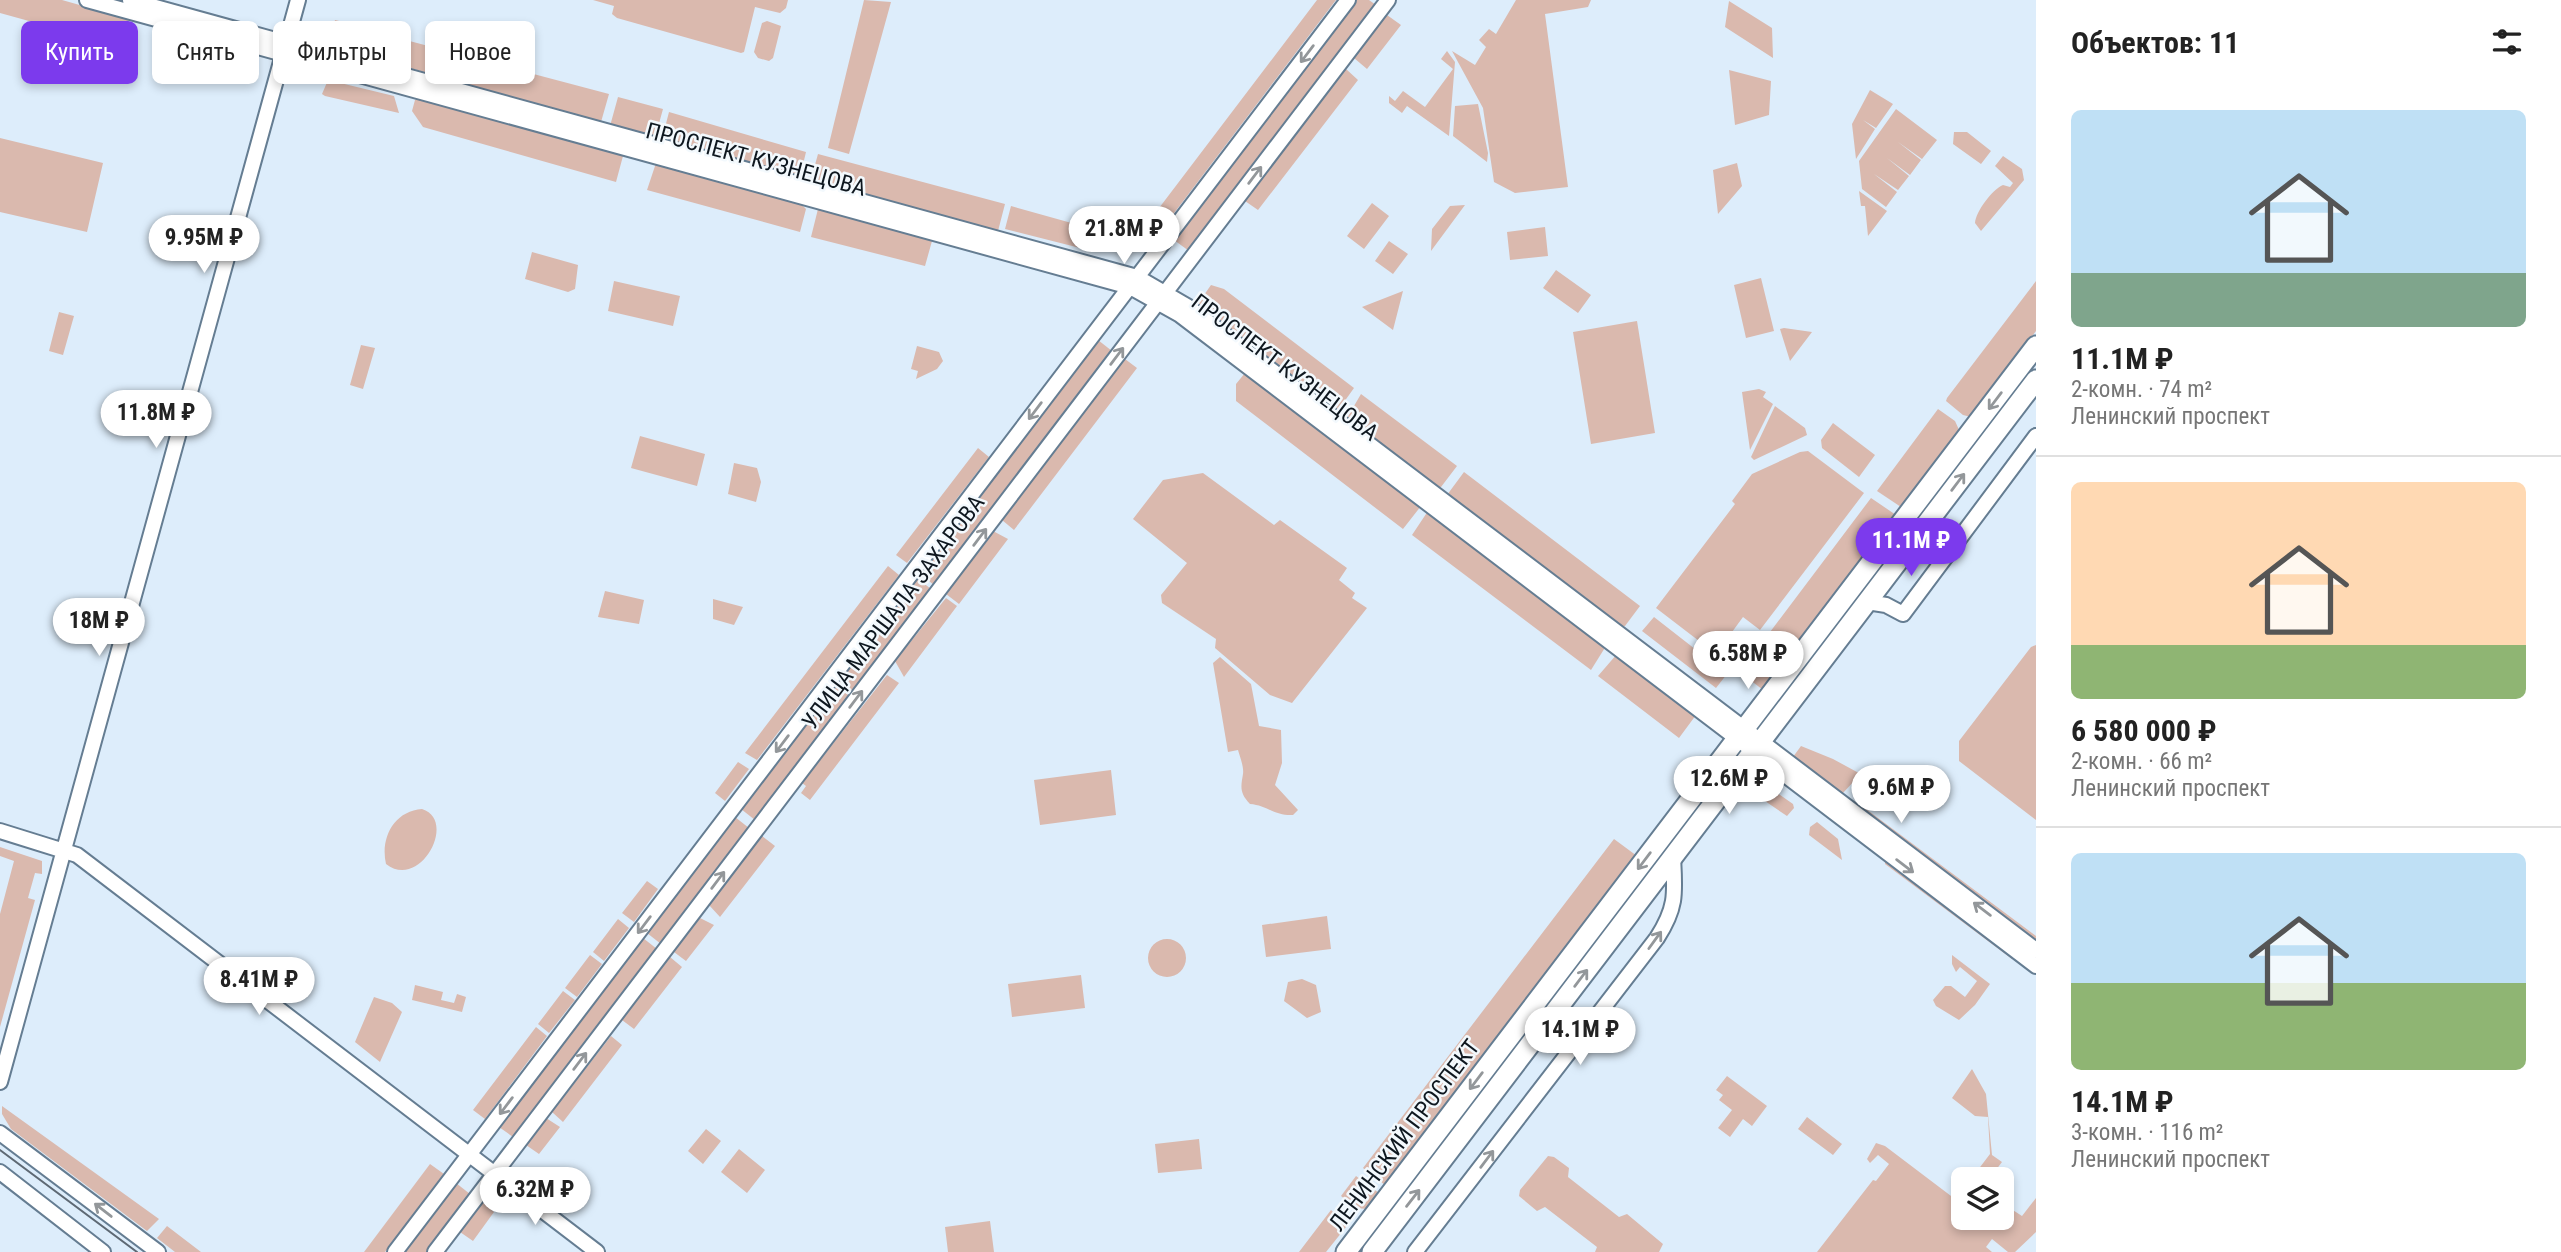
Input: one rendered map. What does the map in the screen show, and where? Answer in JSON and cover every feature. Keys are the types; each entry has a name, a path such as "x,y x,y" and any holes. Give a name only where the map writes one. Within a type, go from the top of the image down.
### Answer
{"main road":[{"name":"ЛЕНИНСКИЙ ПРОСПЕКТ","path":"1346,1252 2036,346"},
{"name":"ЛЕНИНСКИЙ ПРОСПЕКТ","path":"1372,1252 2036,380"}],"street":[{"name":"ПРОСПЕКТ КУЗНЕЦОВА","path":"87,0 273,45"},
{"name":"ПРОСПЕКТ КУЗНЕЦОВА","path":"130,0 273,44"},
{"path":"292,21 298,0"},
{"name":"УЛИЦА МАРШАЛА ЗАХАРОВА","path":"395,1252 1348,0"},
{"name":"УЛИЦА МАРШАЛА ЗАХАРОВА","path":"435,1252 1388,0"},
{"name":"ПРОСПЕКТ КУЗНЕЦОВА","path":"411,83 1134,282 1162,296 1757,746 2036,950"},
{"path":"0,1082 275,84"},
{"path":"1867,602 1886,605 1903,614 2036,436"},
{"name":"ПРОСПЕКТ КУЗНЕЦОВА","path":"1757,746 2036,966"},
{"path":"0,831 77,855 597,1252"},
{"path":"1415,1252 1671,918 1675,903 1673,857"},
{"path":"0,1133 158,1252"},
{"path":"0,1172 103,1252"}],"shaded area":[{"path":"0,0 62,0 129,19 29,21 0,13"},
{"path":"593,0 788,0 786,8 780,13 755,7 744,52 741,53 617,18 612,14 614,6"},
{"path":"864,0 891,2 849,154 828,148"},
{"path":"1317,0 1336,0 1165,225 1153,216"},
{"path":"1357,0 1369,0 1376,5 1189,251 1174,240"},
{"path":"1516,0 1591,0 1588,7 1545,14 1568,187 1515,193 1494,182 1483,108 1452,51 1475,65 1486,47 1479,40 1489,29 1496,34"},
{"path":"1729,1 1772,28 1773,58 1725,27"},
{"path":"1387,15 1401,25 1367,69 1354,58"},
{"path":"767,21 781,26 773,58 769,61 758,58 754,52 762,23"},
{"path":"411,41 425,45 425,72 411,68"},
{"path":"1447,51 1455,62 1449,136 1407,106 1402,113 1389,103 1389,96 1395,101 1403,91 1425,107 1453,69 1441,59"},
{"path":"1346,69 1358,80 1258,210 1245,201"},
{"path":"1729,70 1771,81 1769,115 1735,125"},
{"path":"535,74 609,94 601,122 467,84 535,84"},
{"path":"326,84 344,84 394,96 399,113 325,96 322,94"},
{"path":"1870,90 1893,104 1876,128 1863,120 1875,129 1856,159 1852,124"},
{"path":"421,97 620,151 623,156 616,182 423,127 412,111 415,100"},
{"path":"618,97 663,109 655,138 610,126"},
{"path":"1478,104 1488,153 1487,162 1453,136 1455,106"},
{"path":"1896,109 1937,140 1922,159 1898,142 1921,160 1910,175 1887,158 1909,176 1898,190 1874,174 1897,192 1886,207 1862,189 1859,161"},
{"path":"669,112 806,152 800,177 662,139"},
{"path":"1954,132 1967,132 1991,151 1981,164 1953,144"},
{"path":"0,138 103,163 87,232 0,212"},
{"path":"818,154 1005,204 998,231 811,179"},
{"path":"2003,156 2022,169 2024,180 1981,231 1975,223 1981,207 2003,185 2010,187 2013,183 1995,166"},
{"path":"656,163 802,205 806,209 800,232 647,190"},
{"path":"1737,163 1742,186 1718,214 1713,170"},
{"path":"1859,191 1887,211 1868,236 1865,206 1861,206"},
{"path":"1372,203 1389,216 1364,249 1347,236"},
{"path":"1465,205 1431,251 1432,229 1450,206"},
{"path":"1011,206 1093,229 1088,250 1005,229"},
{"path":"818,209 932,241 925,266 811,237"},
{"path":"1545,227 1548,256 1510,260 1507,232"},
{"path":"1389,241 1408,254 1393,274 1375,261"},
{"path":"532,252 578,265 575,289 568,292 525,279"},
{"path":"1556,270 1591,295 1578,313 1543,288"},
{"path":"1761,278 1774,331 1746,338 1734,285"},
{"path":"614,281 680,296 673,326 608,311"},
{"path":"2036,281 2036,331 1971,417 1963,415 1946,401 1947,398"},
{"path":"1211,285 1224,289 1354,388 1339,409 1337,411 1197,305"},
{"path":"1403,291 1393,330 1362,307"},
{"path":"59,312 74,316 63,355 49,351"},
{"path":"1637,321 1655,433 1591,444 1573,332"},
{"path":"1780,329 1812,332 1790,361"},
{"path":"1098,340 1112,351 934,585 920,574"},
{"path":"361,345 375,348 363,389 350,385"},
{"path":"917,346 939,352 943,361 937,369 916,379 918,371 911,369"},
{"path":"1125,359 1137,368 1014,530 1002,520"},
{"path":"1245,373 1421,506 1403,529 1236,401 1236,384"},
{"path":"1759,389 1766,392 1763,397 1773,404 1750,450 1742,392"},
{"path":"1361,394 1457,466 1441,487 1438,488 1347,418"},
{"path":"1775,406 1805,428 1807,435 1754,460 1751,457"},
{"path":"1938,409 1955,421 1960,432 1901,507 1877,491"},
{"path":"1833,423 1875,455 1859,477 1822,448 1821,440"},
{"path":"640,436 705,454 697,486 631,468"},
{"path":"978,448 989,457 907,563 896,555"},
{"path":"1808,451 1864,493 1760,630 1743,617 1716,654 1656,608 1735,504 1732,501 1752,474 1800,452"},
{"path":"734,463 757,468 761,482 756,502 728,494"},
{"path":"1464,472 1640,606 1625,626 1622,627 1447,495"},
{"path":"1203,473 1274,525 1280,520 1347,568 1339,580 1355,593 1352,598 1367,608 1292,703 1270,695 1215,648 1216,639 1162,603 1161,595 1187,563 1133,519 1163,480"},
{"path":"1871,498 1896,515 1763,690 1740,672"},
{"path":"1428,511 1606,646 1591,670 1412,535"},
{"path":"993,531 1008,539 959,604 946,594"},
{"path":"888,566 899,575 757,760 745,753"},
{"path":"917,578 931,589 755,820 741,809"},
{"path":"605,591 644,600 639,624 598,617"},
{"path":"946,598 957,606 904,677 895,661"},
{"path":"713,599 743,607 734,625 713,619"},
{"path":"1654,617 1727,674 1716,688 1642,631"},
{"path":"2036,645 2036,820 1959,761 1959,741 2031,647"},
{"path":"1617,654 1696,715 1679,738 1598,676"},
{"path":"1220,657 1251,684 1259,726 1281,730 1282,763 1275,785 1298,810 1293,815 1250,804 1242,793 1243,768 1238,750 1228,752 1213,663"},
{"path":"887,675 899,683 810,800 801,793 806,786 802,783"},
{"path":"1801,746 1868,778 1864,782 1857,778 1842,794 1793,757"},
{"path":"738,762 749,769 725,801 715,793"},
{"path":"1111,770 1116,815 1040,825 1034,780"},
{"path":"1770,788 1793,804 1794,808 1787,816 1762,799 1762,794"},
{"path":"1858,803 2036,936 2036,940 1859,807"},
{"path":"422,809 432,816 436,826 430,851 422,861 411,868 399,870 386,864 385,845 391,828 404,815"},
{"path":"735,817 749,828 661,944 647,933"},
{"path":"1817,822 1838,839 1842,860 1809,835 1810,827"},
{"path":"762,836 775,846 720,917 709,905"},
{"path":"1614,839 1637,856 1385,1185 1363,1168"},
{"path":"0,847 42,861 42,874 35,873 28,898 35,900 0,1027 0,914 14,861 0,856"},
{"path":"1885,860 2012,956 2012,959 1885,864"},
{"path":"647,881 658,889 634,922 622,913"},
{"path":"1327,916 1331,949 1266,957 1262,925"},
{"path":"700,918 714,925 686,961 674,952"},
{"path":"618,919 629,928 604,961 593,952"},
{"path":"643,938 657,949 513,1137 499,1127"},
{"path":"1167,939 1180,945 1186,958 1180,971 1167,977 1154,971 1148,958 1154,945"},
{"path":"590,955 602,964 577,997 565,988"},
{"path":"1952,955 1990,984 1975,1005 1959,1020 1936,1006 1933,1000 1945,986 1951,986 1965,997 1977,981 1960,967 1956,972"},
{"path":"670,957 682,967 634,1029 622,1020"},
{"path":"1081,975 1085,1008 1012,1017 1008,984"},
{"path":"1302,979 1316,985 1321,1012 1307,1018 1284,1001 1288,982"},
{"path":"415,985 443,992 441,1000 454,1003 457,994 466,997 462,1012 412,1000"},
{"path":"563,991 575,1000 549,1033 538,1024"},
{"path":"374,997 392,1003 402,1012 380,1062 355,1042"},
{"path":"536,1027 547,1036 485,1119 473,1110"},
{"path":"611,1036 622,1045 563,1122 552,1112"},
{"path":"1972,1069 1986,1094 1992,1155 2002,1162 1998,1167 1980,1167 1990,1154 1988,1117 1975,1116 1952,1098"},
{"path":"1727,1076 1767,1106 1752,1126 1743,1119 1730,1137 1718,1128 1732,1110 1719,1100 1723,1095 1716,1090"},
{"path":"2,1106 159,1219 147,1231 11,1129 2,1114"},
{"path":"1807,1117 1842,1144 1833,1155 1798,1129"},
{"path":"546,1118 560,1127 539,1154 526,1145"},
{"path":"706,1129 721,1141 703,1164 688,1151"},
{"path":"1199,1139 1202,1169 1158,1173 1155,1144"},
{"path":"1876,1143 1885,1146 1951,1196 1951,1230 2014,1230 2014,1211 2022,1216 2036,1198 2036,1232 2015,1252 2008,1252 1992,1239 1986,1247 1992,1252 1817,1252 1873,1180 1876,1181 1889,1164 1878,1155 1870,1163 1867,1159"},
{"path":"739,1149 765,1170 747,1193 721,1172"},
{"path":"1548,1156 1554,1157 1569,1168 1568,1177 1619,1217 1627,1214 1663,1244 1659,1252 1595,1252 1597,1247 1545,1207 1537,1211 1519,1196 1520,1190"},
{"path":"430,1164 444,1174 385,1252 364,1252"},
{"path":"1356,1176 1379,1193 1367,1209 1356,1208 1341,1196"},
{"path":"456,1183 470,1194 426,1252 404,1252"},
{"path":"482,1202 494,1212 473,1241 460,1232"},
{"path":"1331,1210 1346,1223 1346,1227 1326,1252 1299,1252"},
{"path":"990,1221 994,1252 948,1252 945,1227"},
{"path":"167,1226 201,1252 175,1252 157,1238"}],"tram line":[{"path":"0,1150 137,1252"}]}
